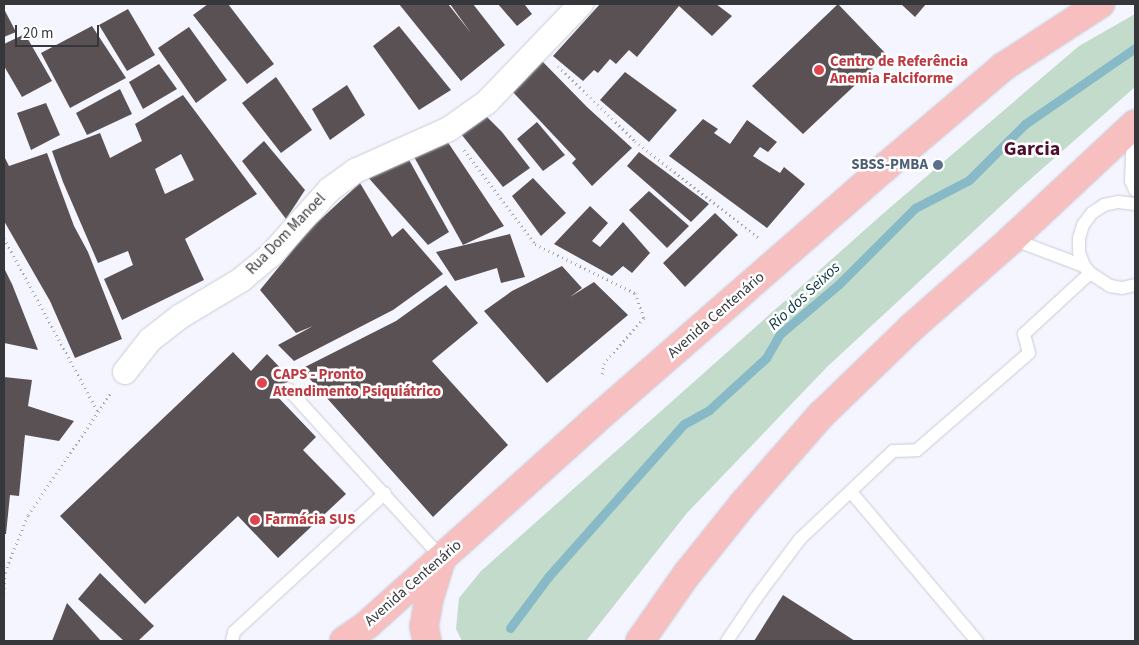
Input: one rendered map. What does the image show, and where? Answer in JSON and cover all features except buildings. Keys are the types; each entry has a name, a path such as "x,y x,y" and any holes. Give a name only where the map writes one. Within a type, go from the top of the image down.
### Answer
{"main road":[{"name":"Avenida Centenário","path":"344,641 442,558 594,421 782,257 1003,67 1100,4"},
{"path":"640,640 686,574 737,511 820,415 912,327 1012,239 1135,124"},
{"path":"427,641 424,627 429,599 442,558"}],"street":[{"name":"Rua Dom Manoel","path":"125,372 150,340 181,316 241,280 270,256 329,190 355,171 449,129 487,102 581,4"}],"lane":[{"path":"1135,124 1131,158 1132,181 1135,190"},
{"path":"1087,270 1079,252 1079,238 1083,224 1092,213 1104,205 1118,202 1135,204"},
{"path":"1012,239 1087,270 1110,286 1122,288 1135,285"},
{"path":"727,641 800,539 893,451 917,450 1029,353 1024,334 1087,270"},
{"path":"288,389 385,493 442,558"},
{"path":"851,492 977,641"},
{"path":"232,641 234,632 385,493"}],"path":[{"path":"539,48 635,141 782,257"},
{"path":"449,129 535,244 635,293 644,318 604,363 594,421"},
{"path":"4,238 98,412"},
{"path":"4,594 5,572 28,515 125,372"}],"green space":[{"path":"1135,14 1135,87 1017,191 827,367 687,513 586,641 462,641 456,629 459,598 481,571 886,211 1079,46"}],"waterway":[{"name":"Rio dos Seixos","path":"510,628 548,577 684,424 709,410 766,358 780,334 839,284 915,208 969,180 1025,124 1135,48"}],"place":[{"name":"Centro de Referência Anemia Falciforme","path":"819,70"},
{"name":"SBSS-PMBA","path":"938,165"},
{"name":"CAPS - Pronto Atendimento Psiquiátrico","path":"262,383"},
{"name":"Farmácia SUS","path":"255,520"}],"district":[{"name":"Garcia","path":"1032,149"}]}
